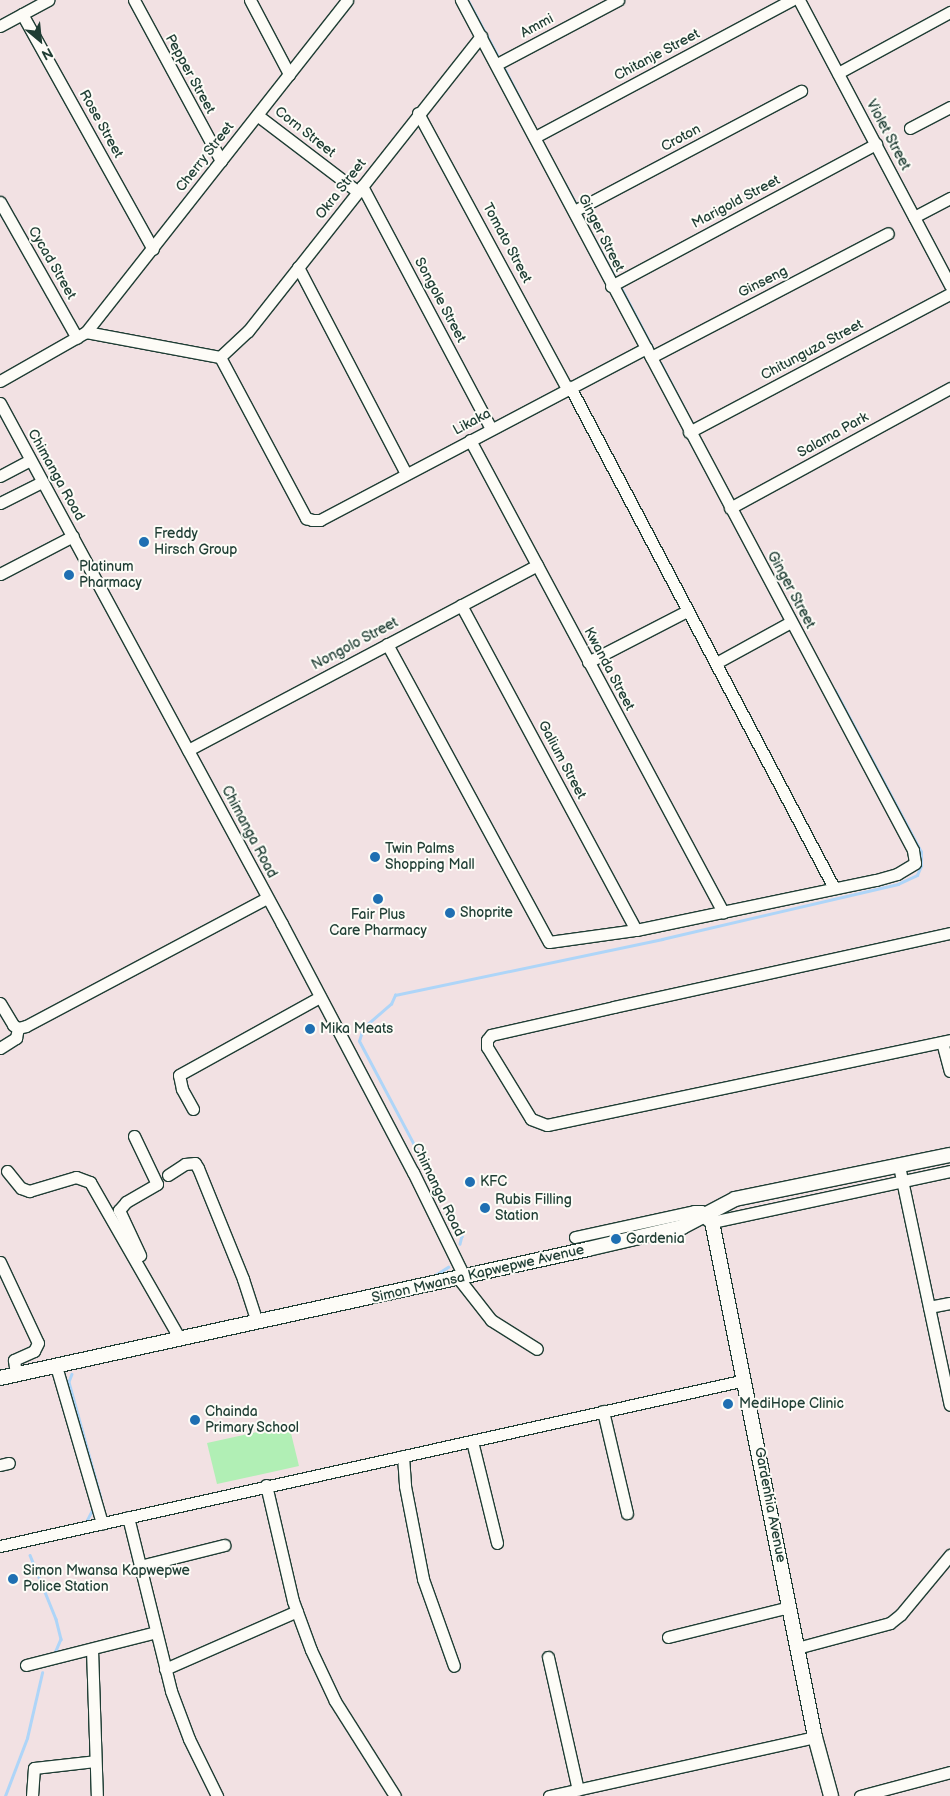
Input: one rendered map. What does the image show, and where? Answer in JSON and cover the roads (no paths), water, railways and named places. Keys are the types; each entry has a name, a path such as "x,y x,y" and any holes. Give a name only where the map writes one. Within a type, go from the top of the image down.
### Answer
{"main road":[{"name":"Simon Mwansa Kapwepwe Avenue","path":"0,1378 462,1279 709,1220 720,1205 735,1199 950,1155"},
{"name":"Gardenhia Avenue","path":"709,1220 745,1380 815,1737 831,1796"}],"street":[{"path":"0,26 48,0"},
{"name":"Pepper Street","path":"134,0 221,161"},
{"path":"250,0 289,74"},
{"name":"Cherry Street","path":"82,335 153,249 347,0"},
{"name":"Ginger Street","path":"387,644 549,942 636,930 723,912 897,874 915,863 916,857 689,432 649,352 612,286 497,64 461,0"},
{"name":"Ammi","path":"497,64 618,0"},
{"name":"Chitanje Street","path":"535,138 792,0"},
{"name":"Violet Street","path":"799,0 950,285"},
{"path":"838,73 950,12"},
{"name":"Rose Street","path":"22,14 153,249"},
{"name":"Okra Street","path":"220,357 248,331 418,113 481,36"},
{"name":"Croton","path":"574,211 801,91"},
{"path":"910,128 950,107"},
{"name":"Tomato Street","path":"418,113 716,663 834,888"},
{"name":"Corn Street","path":"257,115 360,189"},
{"name":"Marigold Street","path":"612,286 876,144"},
{"name":"Songole Street","path":"360,189 491,429"},
{"path":"914,217 950,198"},
{"name":"Cycad Street","path":"0,202 82,335"},
{"name":"Ginseng","path":"649,352 888,233"},
{"path":"298,267 406,474"},
{"name":"Chitunguza Street","path":"689,432 950,294"},
{"path":"0,381 82,335 220,357"},
{"name":"Likaka","path":"220,357 306,518 320,520 568,388 649,352"},
{"name":"Salama Park","path":"730,508 950,388"},
{"name":"Chimanga Road","path":"0,403 413,1172 462,1279 491,1320 537,1350"},
{"name":"Kwanda Street","path":"470,440 723,912"},
{"path":"0,476 30,460"},
{"path":"0,503 42,482"},
{"path":"0,574 73,536"},
{"name":"Nongolo Street","path":"188,750 537,565"},
{"name":"Galium Street","path":"461,605 636,930"},
{"path":"588,662 687,611"},
{"path":"716,663 791,622"},
{"path":"18,1028 267,898"},
{"path":"950,932 492,1035 487,1047 531,1119 547,1125 946,1041 950,1071"},
{"path":"194,1109 182,1089 179,1075 320,997"},
{"path":"0,1003 12,1025 18,1028"},
{"path":"0,1048 16,1038 18,1028"},
{"path":"134,1136 157,1184 126,1202 119,1210 169,1311 171,1324"},
{"path":"168,1175 186,1164 195,1163 243,1279 257,1322"},
{"path":"899,1166 950,1405"},
{"path":"7,1171 21,1188 29,1191 76,1177 84,1177 90,1182 180,1339"},
{"path":"575,1237 694,1210 701,1211 709,1220 950,1171"},
{"path":"0,1262 38,1344 34,1351 14,1360 16,1375"},
{"path":"929,1307 950,1303"},
{"path":"56,1366 102,1523"},
{"path":"0,1546 266,1485 745,1380"},
{"path":"603,1411 627,1513"},
{"path":"472,1441 497,1543"},
{"path":"403,1456 405,1486 423,1579 454,1666"},
{"path":"266,1485 297,1611 335,1701 396,1796"},
{"path":"128,1517 165,1669 188,1739 217,1796"},
{"path":"140,1566 224,1545"},
{"path":"797,1648 890,1623 950,1555"},
{"path":"668,1637 789,1607"},
{"path":"165,1669 297,1611"},
{"path":"26,1665 156,1632"},
{"path":"92,1649 95,1761 98,1796"},
{"path":"548,1657 578,1790"},
{"path":"549,1796 815,1737"},
{"path":"32,1796 34,1768 95,1761"},
{"path":"860,1796 950,1772"}],"waterway":[{"path":"468,0 498,56"},
{"path":"505,69 526,110"},
{"path":"565,183 576,204"},
{"path":"593,236 614,275"},
{"path":"622,289 654,350"},
{"path":"661,363 692,423"},
{"path":"441,1196 359,1041 363,1028 391,1004 395,995 662,939 898,884 917,875 921,866 921,852 835,691"},
{"path":"448,1212 462,1236 460,1244"},
{"path":"432,1277 448,1267"},
{"path":"72,1374 69,1382 101,1498"},
{"path":"86,1522 93,1508"},
{"path":"30,1555 56,1619 61,1639 55,1653"},
{"path":"5,1796 27,1738 42,1673"}],"place":[{"name":"Freddy Hirsch Group","path":"144,542"},
{"name":"Platinum Pharmacy","path":"69,575"},
{"name":"Twin Palms Shopping Mall","path":"375,857"},
{"name":"Fair Plus Care Pharmacy","path":"378,899"},
{"name":"Shoprite","path":"450,913"},
{"name":"Mika Meats","path":"310,1029"},
{"name":"KFC","path":"470,1182"},
{"name":"Rubis Filling Station","path":"485,1208"},
{"name":"Gardenia","path":"616,1239"},
{"name":"MediHope Clinic","path":"728,1404"},
{"name":"Chainda Primary School","path":"195,1420"},
{"name":"Simon Mwansa Kapwepwe Police Station","path":"13,1579"}]}
